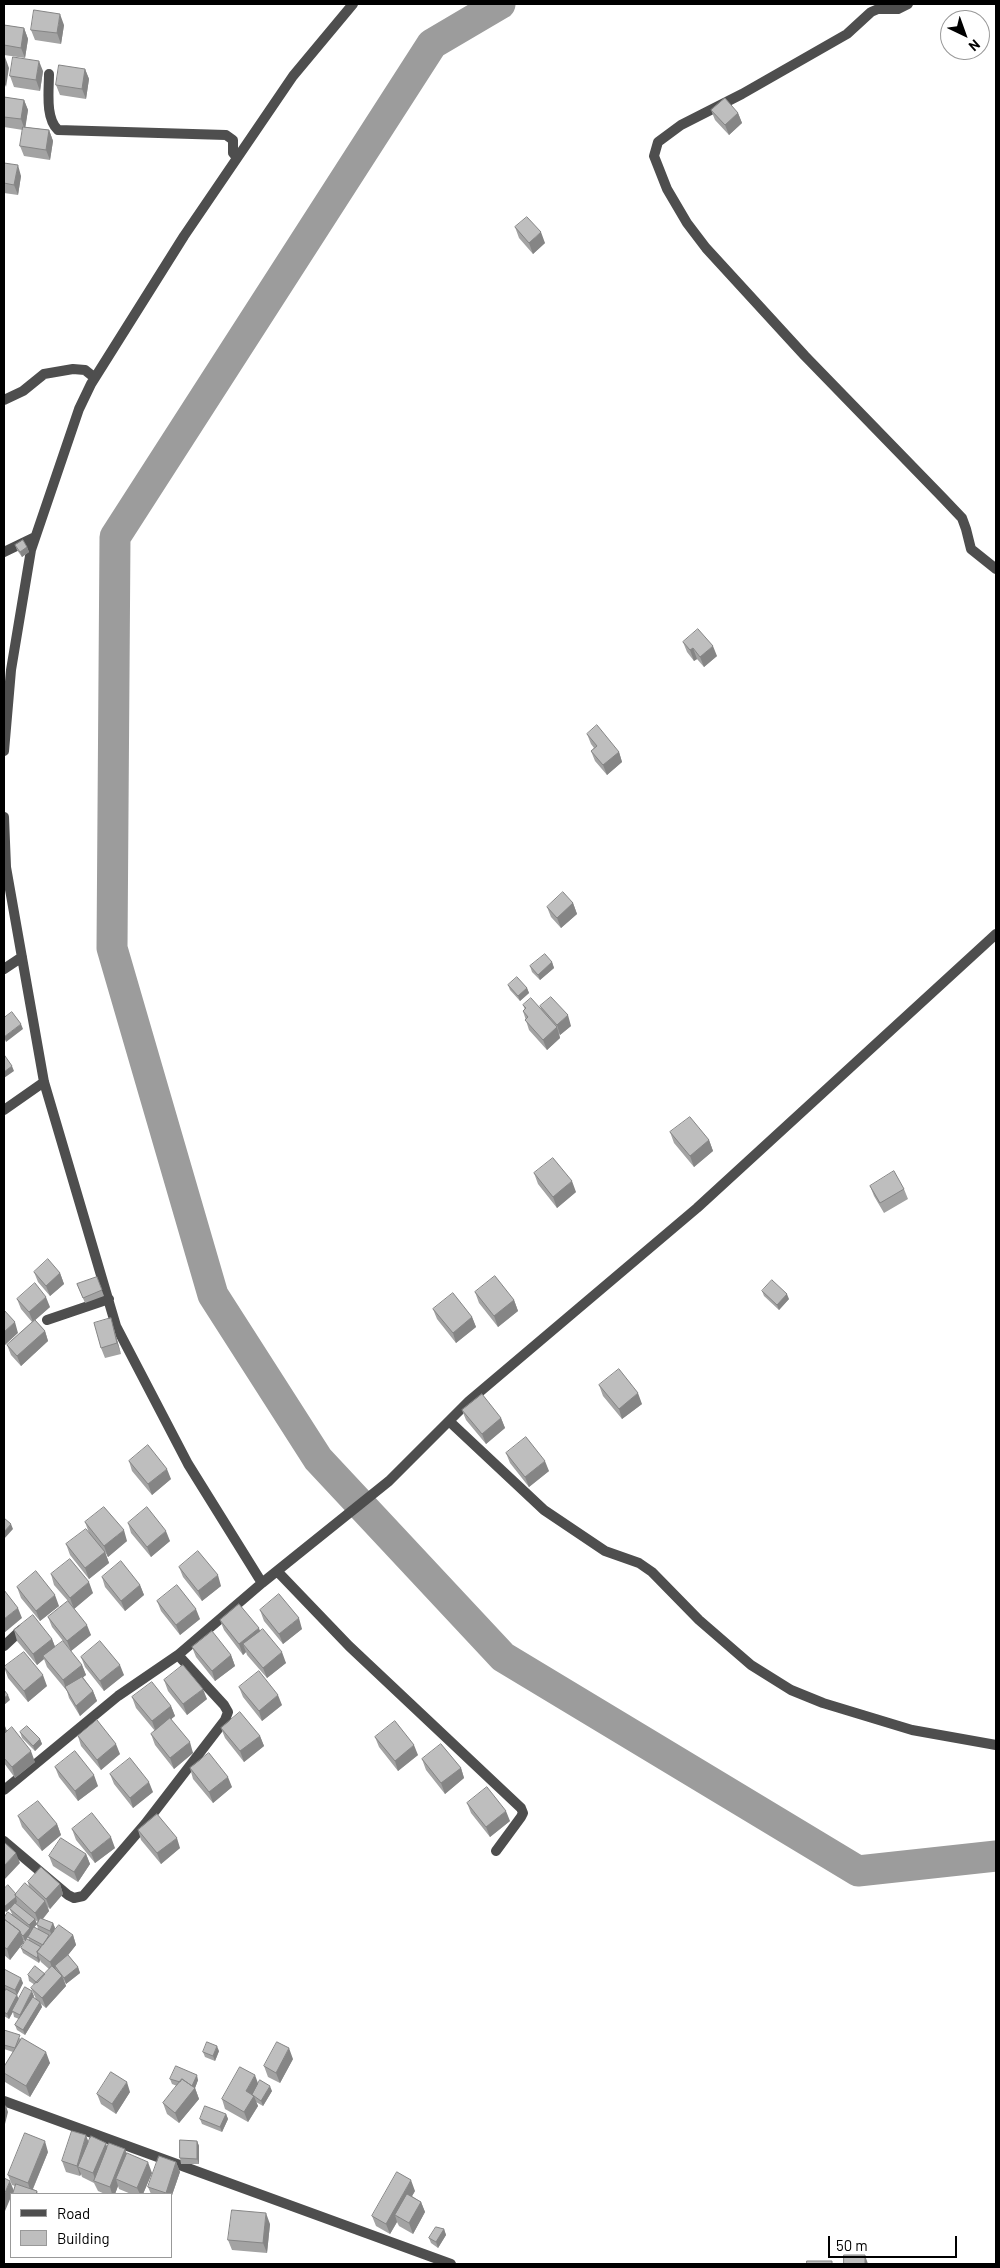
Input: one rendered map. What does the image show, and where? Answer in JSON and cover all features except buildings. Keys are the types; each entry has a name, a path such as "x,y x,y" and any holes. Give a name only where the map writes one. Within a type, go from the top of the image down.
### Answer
{"street":[{"path":"4,751 11,670 31,550 79,409 95,378 184,236 293,76 353,4"},
{"path":"908,4 898,10 878,9 871,12 846,34 742,94 681,125 658,142 654,156 666,189 687,223 706,248 805,356 956,512 966,529 971,549 996,569"},
{"path":"49,74 50,117 58,130 226,135 233,140 233,153 237,158"},
{"path":"4,400 23,391 44,374 52,371 85,370 95,378"},
{"path":"4,552 36,537"},
{"path":"4,817 6,867 44,1082 116,1326 188,1464 262,1583"},
{"path":"4,1790 118,1696 178,1655 276,1571 389,1481 449,1421 697,1208 996,934"},
{"path":"4,969 22,957"},
{"path":"4,1110 44,1082"},
{"path":"47,1320 108,1299"},
{"path":"449,1421 544,1510 605,1551 639,1564 652,1572 699,1620 744,1659 791,1690 823,1703 912,1730 996,1745"},
{"path":"276,1571 349,1646 521,1808 523,1813 521,1817 496,1851"},
{"path":"4,1646 21,1630"},
{"path":"4,1841 68,1895 74,1898 83,1896 145,1824 225,1720 228,1712 224,1705 178,1655"},
{"path":"4,2101 451,2264"}],"waterway":[{"path":"500,4 432,44 115,537 112,948 213,1295 318,1459 503,1657 858,1871 996,1856"}]}
